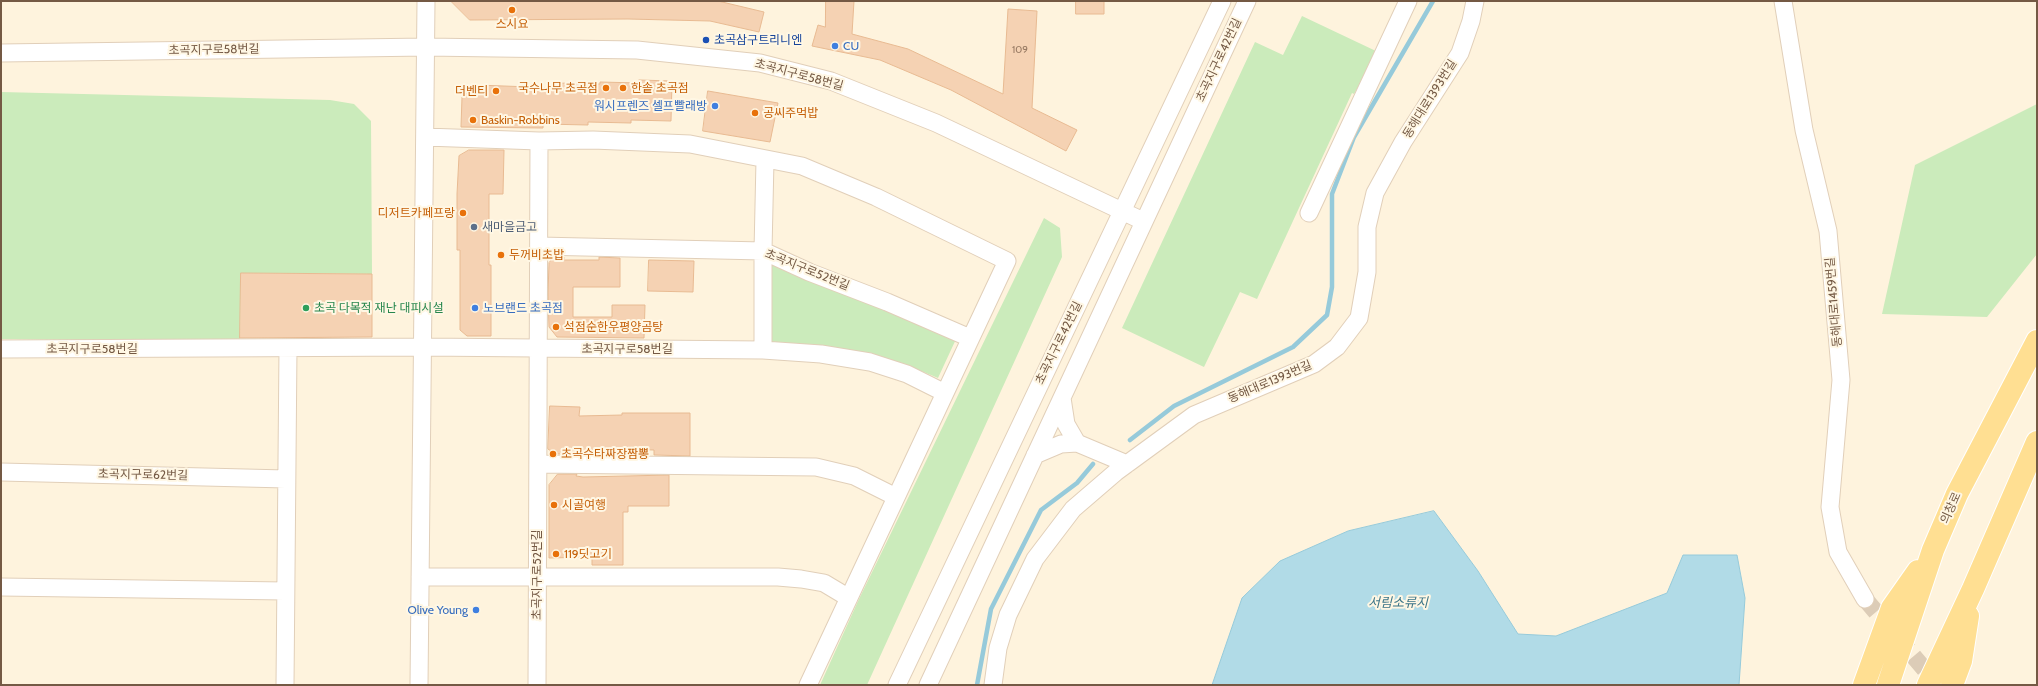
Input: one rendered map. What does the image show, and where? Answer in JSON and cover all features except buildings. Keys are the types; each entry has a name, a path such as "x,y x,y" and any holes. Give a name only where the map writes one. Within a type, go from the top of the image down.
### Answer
{"main road":[{"name":"의창로","path":"1888,685 1933,550 1957,494 2037,341"},
{"path":"1928,685 1973,589 2037,442"},
{"path":"1864,685 1892,608 1933,550"},
{"path":"1952,685 1961,661 1973,589"}],"street":[{"path":"419,685 426,1"},
{"name":"초곡지구로42번길","path":"897,685 1121,210 1222,1"},
{"name":"초곡지구로42번길","path":"928,685 1143,221 1247,1"},
{"path":"1309,213 1408,1"},
{"name":"동해대로1393번길","path":"993,685 998,648 1008,615 1035,559 1073,509 1127,464 1194,415 1314,364 1337,348 1359,318 1367,272 1367,227 1375,193 1403,142 1460,53 1472,21 1475,1"},
{"name":"동해대로1459번길","path":"1783,1 1804,130 1828,231 1841,380 1830,507 1838,552 1865,599"},
{"name":"초곡지구로58번길","path":"1,54 426,47 637,50 760,63 831,82 936,123 1143,221"},
{"path":"425,137 539,141 594,140 690,144 765,160 802,166 869,194 1007,262 808,685"},
{"name":"초곡지구로52번길","path":"537,685 539,141"},
{"path":"763,350 765,160"},
{"name":"초곡지구로52번길","path":"539,246 763,251 809,272 887,302 970,338"},
{"path":"285,685 288,348"},
{"name":"초곡지구로58번길","path":"1,349 423,348 763,350 821,354 870,362 907,374 945,393"},
{"path":"1062,398 1066,424 1077,443"},
{"path":"1035,455 1061,444 1077,443 1127,464"},
{"path":"538,464 816,467 854,476 896,496"},
{"name":"초곡지구로62번길","path":"1,472 286,479"},
{"path":"420,576 801,579 824,583 849,598"},
{"path":"1,587 285,591"}],"green space":[{"path":"1302,16 1378,52 1354,94 1352,93 1257,299 1240,292 1204,367 1122,328 1255,42 1283,55"},
{"path":"1,92 330,100 354,104 371,121 372,274 241,273 240,342 1,339"},
{"path":"2037,104 2037,254 1987,317 1882,314 1915,165"},
{"path":"1044,218 1060,228 1062,257 867,685 820,685 859,599"},
{"path":"772,264 957,337 938,378 914,368 860,353 771,344"}],"water":[{"name":"서림소류지","path":"1434,511 1478,571 1518,634 1556,636 1667,593 1683,555 1737,555 1745,598 1739,685 1212,685 1242,598 1280,561 1348,531"}],"waterway":[{"path":"1130,440 1174,406 1293,347 1327,315 1332,287 1332,194 1354,137 1433,1"},
{"path":"977,685 991,609 1041,510 1077,483 1093,464"}],"tunnel":[{"path":"1865,599 1938,685"}],"place":[{"name":"스시요","path":"512,10"},
{"name":"초곡삼구트리니엔","path":"706,40"},
{"name":"CU","path":"835,46"},
{"name":"국수나무 초곡점","path":"606,88"},
{"name":"한솥 초곡점","path":"623,88"},
{"name":"더벤티","path":"496,91"},
{"name":"워시프렌즈 셀프빨래방","path":"715,106"},
{"name":"공씨주먹밥","path":"755,113"},
{"name":"Baskin-Robbins","path":"473,120"},
{"name":"디저트카페프랑","path":"463,213"},
{"name":"새마을금고","path":"474,227"},
{"name":"두꺼비초밥","path":"501,255"},
{"name":"초곡 다목적 재난 대피시설","path":"306,308"},
{"name":"노브랜드 초곡점","path":"475,308"},
{"name":"석점순한우평양곰탕","path":"556,327"},
{"name":"초곡수타짜장짬뽕","path":"553,454"},
{"name":"시골여행","path":"554,505"},
{"name":"119딧고기","path":"556,554"},
{"name":"Olive Young","path":"476,610"}]}
